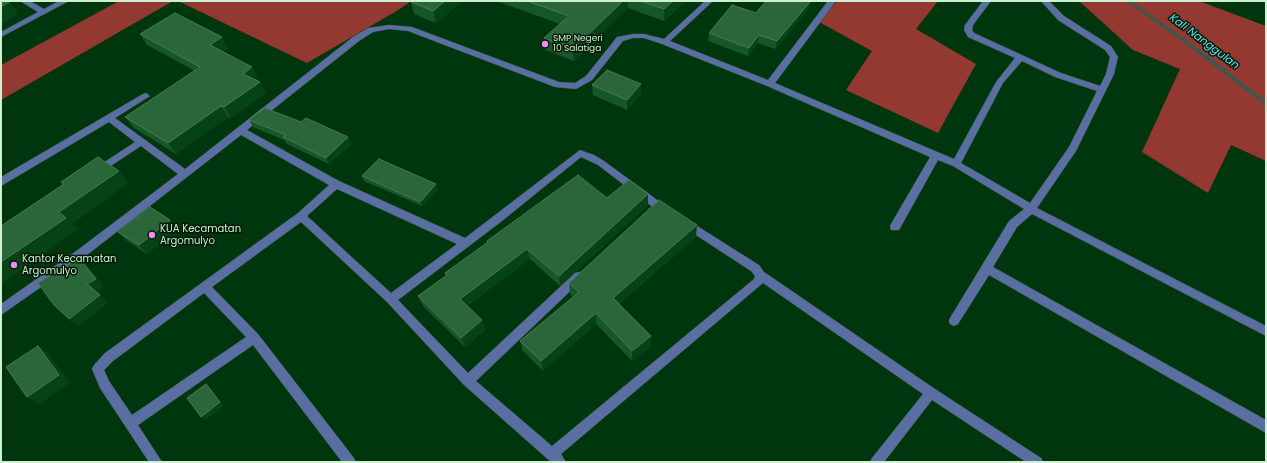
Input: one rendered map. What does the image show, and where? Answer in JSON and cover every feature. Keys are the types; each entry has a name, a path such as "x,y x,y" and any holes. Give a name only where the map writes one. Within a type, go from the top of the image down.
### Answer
{"street":[{"path":"24,1 44,12"},
{"path":"1,34 65,1"},
{"path":"665,42 709,1"},
{"path":"770,84 832,1"},
{"path":"987,1 968,30 971,35 1058,75 1102,90"},
{"path":"954,321 1013,224 1031,208 1073,148 1110,74 1114,57 1108,48 1060,18 1045,1"},
{"path":"1,310 83,252 241,131 356,39 371,30 382,27 409,29 551,82 576,86 589,78 620,40 633,36 644,36 665,42 770,84 956,164 1031,208 1266,331"},
{"path":"956,164 1000,82 1020,58"},
{"path":"1,182 146,96"},
{"path":"109,118 185,174"},
{"path":"241,131 336,184 466,243"},
{"path":"90,176 141,142"},
{"path":"391,299 466,243 580,153 591,156 601,163 654,208 667,212"},
{"path":"896,227 936,155"},
{"path":"156,462 104,384 98,369 109,357 301,216 336,184"},
{"path":"301,216 391,299 468,381 560,462"},
{"path":"678,218 755,268 760,275 931,393 1037,462"},
{"path":"987,269 1266,427"},
{"path":"468,381 587,270"},
{"path":"552,454 759,281 760,275"},
{"path":"204,286 254,338 350,462"},
{"path":"131,423 254,338"},
{"path":"876,462 931,393"}],"shaded area":[{"path":"119,1 173,1 1,100 1,65"},
{"path":"178,1 411,1 400,9 307,63"},
{"path":"837,1 938,1 916,29 976,64 938,133 846,90 872,51 819,22"},
{"path":"1079,1 1199,1 1266,26 1266,161 1231,145 1208,193 1142,152 1180,69 1133,50"}],"building":[{"path":"1,1 7,1 9,2 1,7"},
{"path":"445,1 433,11 411,2"},
{"path":"527,1 623,1 573,49 544,38 569,16"},
{"path":"640,1 673,1 664,9"},
{"path":"766,1 810,2 777,41 759,35 749,48 709,33 732,5 756,13"},
{"path":"175,13 222,37 210,45 252,67 243,74 260,82 224,107 221,106 168,143 125,117 200,67 140,34"},
{"path":"607,70 641,84 627,100 592,85"},
{"path":"265,108 301,122 306,118 348,137 326,158 283,137 286,135 249,120"},
{"path":"98,157 119,171 59,212 66,218 1,262 1,226 64,184 61,182"},
{"path":"379,159 436,184 420,202 362,176"},
{"path":"578,175 607,198 629,180 648,194 559,276 527,249 460,299 482,320 461,338 418,296 447,275 445,273 488,242 487,241"},
{"path":"659,200 697,225 613,298 651,336 632,351 596,313 541,361 520,341 579,292 569,283"},
{"path":"150,207 170,220 139,245 118,232"},
{"path":"79,258 96,279 87,284 100,295 69,319 54,305 38,283"},
{"path":"38,346 59,375 27,397 6,367"},
{"path":"206,384 220,402 201,417 187,398"}],"waterway":[{"name":"Kali Nanggulan","path":"1128,1 1185,41 1266,104"}],"place":[{"name":"SMP Negeri 10 Salatiga","path":"545,44"},
{"name":"KUA Kecamatan Argomulyo","path":"152,235"},
{"name":"Kantor Kecamatan Argomulyo","path":"14,265"}]}
